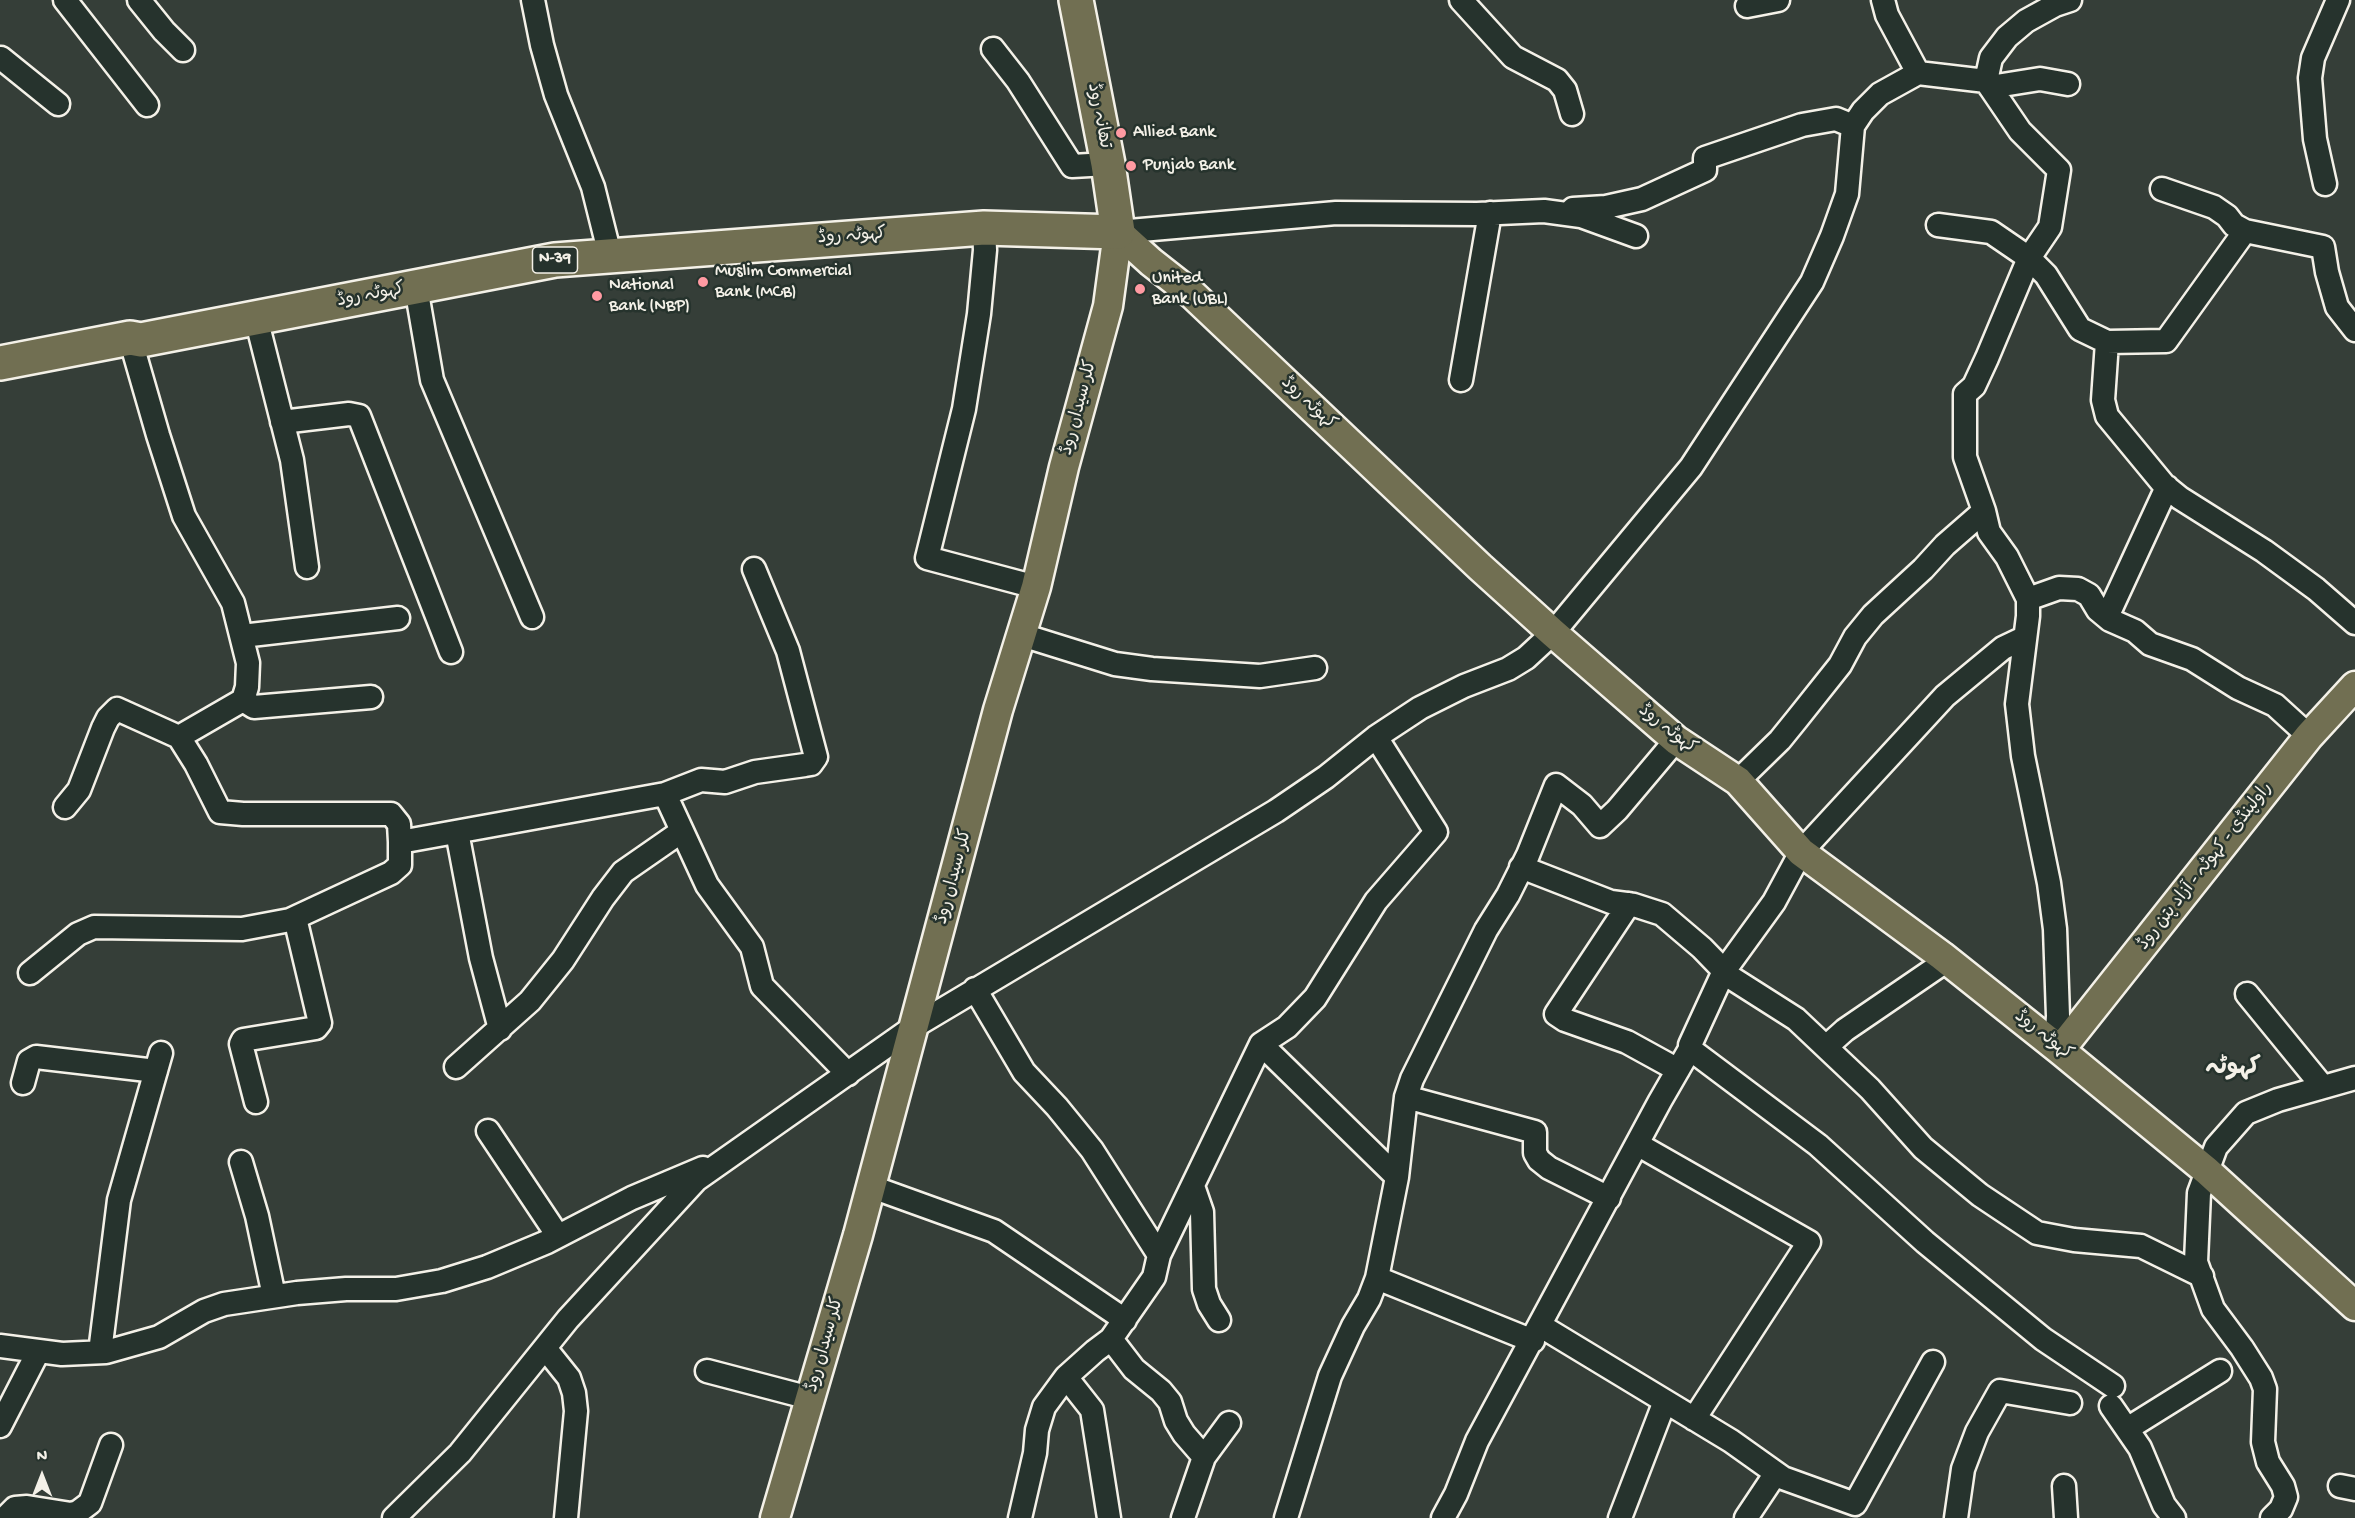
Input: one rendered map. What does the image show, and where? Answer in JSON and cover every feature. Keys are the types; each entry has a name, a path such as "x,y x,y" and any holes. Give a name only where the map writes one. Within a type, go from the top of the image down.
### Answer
{"highway":[{"name":"تھانہ روڈ","path":"1076,0 1108,165 1118,232"},
{"name":"کہوٹہ روڈ","path":"0,363 130,338 141,340 555,260 984,228 1118,232"}],"main road":[{"name":"کہوٹہ روڈ","path":"1118,232 1193,295 1480,567 1553,633 1676,740 1738,781 1801,852 2058,1048 2207,1171 2355,1306"},
{"name":"کلر سیداں روڈ","path":"775,1518 872,1187 999,710 1036,587 1064,467 1108,306 1118,232"},
{"name":"راولپنڈی - کہوٹہ - آزاد پتن روڈ","path":"2058,1048 2309,736 2355,686"}],"street":[{"path":"65,0 147,105"},
{"path":"139,0 183,50"},
{"path":"533,0 542,45 556,95 593,187 610,255"},
{"path":"1461,0 1513,57 1557,80 1565,90 1572,114"},
{"path":"1747,6 1778,0"},
{"path":"1883,0 1887,15 1918,73"},
{"path":"2058,1048 2055,929 2049,883 2023,756 2017,704 2028,599 2007,557 1989,532 1965,457 1965,394 1974,386 2029,258 2050,227 2059,170 2020,130 1988,84 1991,58 2007,37 2025,21 2055,5 2070,0"},
{"path":"2325,184 2314,139 2310,78 2313,58 2338,0"},
{"path":"993,49 1018,81 1072,166 1108,165"},
{"path":"0,60 1,58 58,104"},
{"path":"394,1518 460,1453 568,1319 696,1180 915,1026 1276,811 1326,777 1376,737 1420,708 1464,686 1508,669 1526,658 1553,633 1691,467 1802,299 1832,236 1847,194 1853,126 1863,111 1880,94 1918,73 1988,84 2040,79 2067,84"},
{"path":"1118,232 1336,213 1490,213 1606,207 1642,199 1705,170 1705,158 1802,125 1836,119 1853,126"},
{"path":"2162,189 2214,207 2227,216 2234,225 2245,231 2323,247 2337,307 2355,330"},
{"path":"1544,211 1581,216 1636,236"},
{"path":"1461,380 1490,213"},
{"path":"1938,225 1991,232 2029,258 2046,276 2080,329 2107,342 2166,341 2245,231"},
{"path":"984,228 986,250 979,314 964,409 927,558 1036,587"},
{"path":"416,287 432,380 532,617"},
{"path":"256,318 292,460 307,567"},
{"path":"130,338 184,516 233,603 248,663 247,687 243,700 179,737"},
{"path":"2107,342 2103,400 2107,416 2167,488 2264,551 2316,589 2355,623"},
{"path":"282,422 349,414 359,416 451,652"},
{"path":"2106,617 2167,488"},
{"path":"1738,781 1780,740 1811,702 1840,665 1855,637 1873,615 1923,569 1945,545 1984,511"},
{"path":"400,842 664,794 701,780 726,782 755,772 811,764 816,757 788,651 754,569"},
{"path":"2028,599 2059,588 2078,589 2089,595 2098,610 2106,617 2135,631 2150,644 2192,659 2238,688 2275,705 2309,736"},
{"path":"242,636 398,618"},
{"path":"1022,635 1115,664 1152,669 1260,676 1315,668"},
{"path":"1447,1517 1477,1441 1690,1049 1724,971 1774,902 1801,852 1945,696 2003,648 2024,638"},
{"path":"243,700 254,707 371,697"},
{"path":"30,973 78,934 94,927 242,929 295,918 391,873 400,865 399,824 391,814 220,812 196,764 179,737 117,708 103,728 79,790 65,807"},
{"path":"1020,1518 1035,1453 1037,1430 1044,1407 1066,1377 1112,1339 1154,1277 1159,1255 1262,1044 1287,1027 1315,998 1376,901 1436,832 1376,737"},
{"path":"1286,1518 1330,1377 1377,1278 1397,1177 1406,1096 1412,1079 1486,930 1508,895 1556,785 1582,805 1600,826 1617,810 1676,740"},
{"path":"664,794 706,885 752,947 762,986 848,1074"},
{"path":"456,1067 530,1001 563,960 603,898 623,872 682,831"},
{"path":"457,832 481,958 500,1029"},
{"path":"1521,867 1611,902 1629,904 1662,914 1724,971 1762,999 1796,1019 1870,1089 1923,1148 1980,1195 2037,1233 2074,1240 2141,1246 2202,1276"},
{"path":"1629,904 1556,1014 1564,1020 1627,1042 1678,1070"},
{"path":"256,1102 241,1044 243,1040 316,1028 320,1023 295,918"},
{"path":"1826,1047 1845,1030 1946,961"},
{"path":"975,989 1024,1072 1057,1107 1092,1150 1159,1255"},
{"path":"2247,994 2324,1087"},
{"path":"1262,1044 1397,1177"},
{"path":"1690,1049 1818,1145 1925,1242 2112,1396 2127,1429 2140,1448 2164,1505 2174,1518"},
{"path":"23,1083 29,1061 36,1057 158,1062 118,1200 100,1352"},
{"path":"2272,1518 2282,1509 2286,1497 2283,1486 2268,1462 2263,1442 2265,1389 2261,1378 2242,1348 2213,1309 2196,1262 2199,1193 2216,1147 2246,1113 2355,1078"},
{"path":"1406,1096 1535,1132 1535,1153 1539,1160 1549,1168 1609,1198"},
{"path":"488,1131 558,1236"},
{"path":"1637,1144 1809,1242 1694,1419"},
{"path":"0,1346 62,1354 100,1352 159,1337 204,1311 224,1304 274,1296 346,1289 396,1289 442,1281 487,1267 558,1236 632,1198 731,1155"},
{"path":"241,1162 257,1216 274,1296"},
{"path":"1193,1186 1202,1212 1204,1289 1209,1304 1219,1320"},
{"path":"872,1187 994,1230 1125,1320"},
{"path":"1377,1278 1537,1333 1665,1401 1783,1478 1855,1504 1933,1362"},
{"path":"1112,1339 1134,1369 1161,1391 1170,1402 1176,1421 1184,1434 1204,1457"},
{"path":"545,1348 569,1378 574,1393 576,1411 566,1518"},
{"path":"0,1426 38,1352"},
{"path":"707,1371 810,1398"},
{"path":"2127,1429 2220,1371"},
{"path":"1066,1377 1092,1410 1109,1518"},
{"path":"1956,1518 1963,1469 1977,1432 2000,1391 2070,1403"},
{"path":"1620,1518 1665,1401"},
{"path":"1183,1518 1204,1457 1229,1423"},
{"path":"5,1518 15,1508 27,1507 71,1514 78,1512 90,1503 111,1445"},
{"path":"1746,1518 1776,1473"},
{"path":"2064,1486 2066,1518"}],"place":[{"name":"Allied Bank","path":"1121,133"},
{"name":"Punjab Bank","path":"1131,166"},
{"name":"Muslim Commercial Bank (MCB)","path":"703,282"},
{"name":"United Bank (UBL)","path":"1140,289"},
{"name":"National Bank (NBP)","path":"597,296"}],"district":[{"name":"کہوٹہ","path":"2233,1069"}]}
